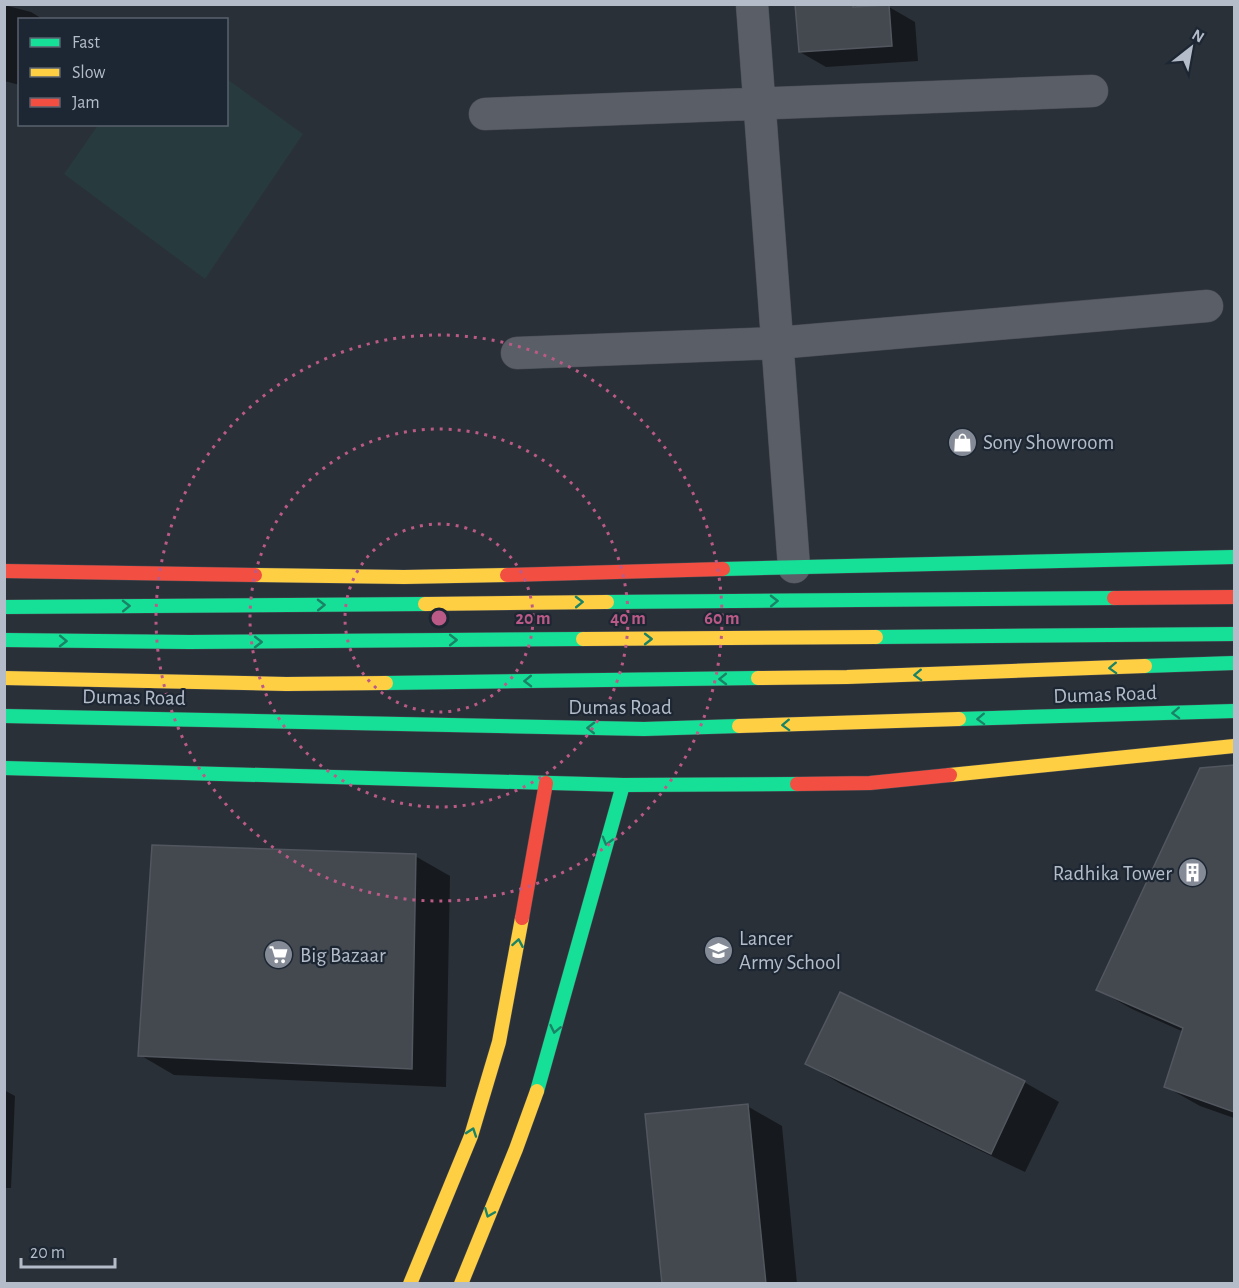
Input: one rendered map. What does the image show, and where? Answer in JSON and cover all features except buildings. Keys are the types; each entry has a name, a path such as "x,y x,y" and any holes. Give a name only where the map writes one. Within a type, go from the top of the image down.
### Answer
{"main road":[{"path":"4,571 404,577 1234,556"},
{"path":"4,607 1234,597"},
{"path":"4,640 201,642 1234,634"},
{"path":"4,678 286,684 788,678 1234,663"},
{"name":"Dumas Road","path":"4,716 644,729 1234,711"},
{"path":"4,768 623,785 870,783 1234,746"},
{"path":"410,1284 471,1136 499,1042 546,783"},
{"path":"461,1284 520,1136 552,1046 559,1011 623,785"}],"street":[{"path":"752,4 794,567"},
{"path":"485,114 1092,91"},
{"path":"517,353 777,343 1207,306"}],"green space":[{"path":"228,80 303,134 205,279 64,174 97,126 228,126"}],"traffic: fast":[{"path":"723,569 1234,557"},
{"path":"607,602 1114,598"},
{"path":"4,607 425,604"},
{"path":"876,637 1234,634"},
{"path":"4,640 189,642 583,639"},
{"path":"1145,666 1234,663"},
{"path":"386,683 758,678"},
{"path":"959,719 1234,711"},
{"path":"4,716 644,729 739,726"},
{"path":"4,768 623,785 797,784"},
{"path":"537,1091 623,785"}],"traffic: slow":[{"path":"255,575 404,577 507,575"},
{"path":"425,604 607,602"},
{"path":"583,639 876,637"},
{"path":"758,678 1145,666"},
{"path":"4,678 286,684 386,683"},
{"path":"739,726 959,719"},
{"path":"950,775 1234,746"},
{"path":"410,1284 471,1136 499,1042 522,918"},
{"path":"461,1284 537,1091"}],"traffic: jam":[{"path":"507,575 723,569"},
{"path":"4,571 255,575"},
{"path":"1114,598 1234,597"},
{"path":"797,784 870,783 950,775"},
{"path":"522,918 546,783"}],"place":[{"name":"Sony Showroom","path":"962,442"},
{"name":"Radhika Tower","path":"1193,873"},
{"name":"Lancer Army School","path":"718,950"},
{"name":"Big Bazaar","path":"279,955"}]}
